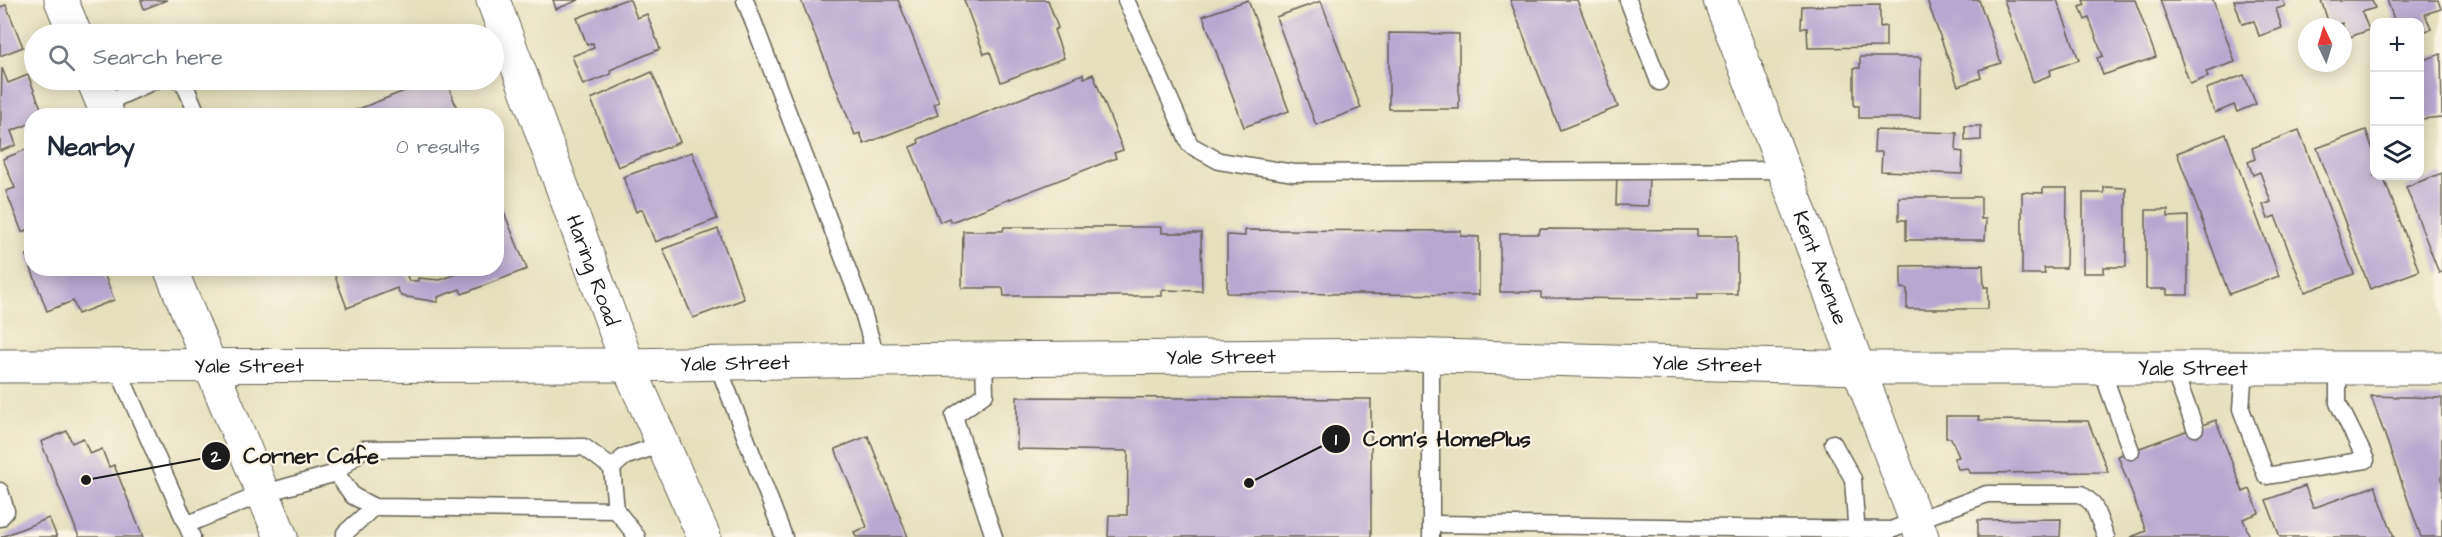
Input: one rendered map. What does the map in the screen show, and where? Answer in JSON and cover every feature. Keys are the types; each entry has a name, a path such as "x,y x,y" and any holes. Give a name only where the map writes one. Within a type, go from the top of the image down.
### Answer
{"street":[{"path":"61,0 71,24"},
{"name":"Haring Road","path":"494,0 503,24"},
{"name":"Kent Avenue","path":"1720,0 1919,529"},
{"name":"Haring Road","path":"504,27 628,365 704,537"},
{"path":"173,276 209,368 281,537"},
{"name":"Yale Street","path":"0,366 209,368 628,365 877,360 1431,355 1858,368 2442,368"}],"lane":[{"path":"745,0 859,299 877,360"},
{"path":"1126,0 1190,145 1219,161 1294,173 1783,170"},
{"path":"1628,0 1659,82"},
{"path":"102,100 129,90"},
{"path":"187,90 195,108"},
{"path":"1431,355 1431,531 1857,533 1919,529 1987,494 2081,494 2093,504 2106,537"},
{"path":"984,359 985,394 954,416 994,537"},
{"path":"717,363 784,537"},
{"path":"117,367 190,531 262,494 336,473 363,449 584,447 612,468 616,510 637,537"},
{"path":"2101,368 2131,452"},
{"path":"2173,368 2195,428"},
{"path":"2244,368 2241,409 2266,476 2366,460 2338,403 2338,368"},
{"path":"1833,443 1853,479 1857,533"},
{"path":"612,468 624,457 663,444"},
{"path":"336,473 352,496 374,507 616,510"},
{"path":"0,492 6,512 0,518"},
{"path":"345,537 345,533 358,518 374,507"}],"building":[{"path":"141,0 167,0 144,9"},
{"path":"553,0 579,0 556,9"},
{"path":"624,0 630,0 637,18 647,14 660,49 610,70 611,74 583,85 572,56 594,48 593,43 587,45 577,18"},
{"path":"801,0 898,0 939,102 934,104 938,115 864,144 860,133 855,135"},
{"path":"964,0 1048,0 1058,28 1054,30 1064,58 1001,82 990,52 984,54"},
{"path":"1248,0 1289,111 1244,127 1203,16"},
{"path":"1510,0 1577,0 1618,107 1560,130"},
{"path":"1927,0 1979,0 2001,63 1979,70 1981,78 1958,86"},
{"path":"2004,0 2057,0 2079,60 2050,70 2051,75 2033,82"},
{"path":"2083,0 2135,0 2156,57 2103,75 2097,58 2103,56 2089,18 2085,20 2080,7 2085,5"},
{"path":"2160,0 2213,0 2235,62 2206,72 2208,77 2190,84"},
{"path":"2234,0 2283,0 2285,6 2276,9 2282,28 2259,36 2254,21 2242,24"},
{"path":"2321,0 2372,0 2375,8 2362,12 2369,30 2352,36 2352,18 2327,18"},
{"path":"2387,0 2438,0 2441,9 2425,14 2431,29 2424,32 2424,18 2394,18"},
{"path":"1321,1 1361,108 1316,125 1276,17"},
{"path":"6,5 23,47 0,56 0,7"},
{"path":"1880,5 1880,27 1886,26 1886,47 1808,48 1807,28 1801,28 1802,6"},
{"path":"1389,33 1459,34 1459,109 1389,109"},
{"path":"2441,54 2442,117 2424,119 2424,60"},
{"path":"1860,57 1921,57 1920,118 1859,118 1859,106 1854,106 1854,68 1860,68"},
{"path":"2,68 8,83 24,77 24,90 34,90 41,108 24,108 24,126 11,131 16,145 0,151"},
{"path":"652,72 680,142 618,167 591,99"},
{"path":"1083,74 1084,78 1093,74 1123,150 1114,153 1116,158 951,222 949,218 940,222 910,147 919,143 918,139"},
{"path":"2244,75 2256,104 2237,112 2234,105 2215,113 2206,89"},
{"path":"407,90 450,90 457,108 361,108"},
{"path":"1965,126 1981,126 1981,140 1965,141"},
{"path":"1875,130 1957,133 1956,151 1963,152 1962,174 1881,171 1882,152 1874,152"},
{"path":"2299,130 2354,274 2305,292 2275,216 2268,219 2263,205 2271,202 2260,172 2253,175 2248,162 2255,159 2252,148"},
{"path":"2366,130 2370,142 2370,180 2385,180 2419,271 2370,289 2317,148"},
{"path":"2226,134 2279,276 2229,294 2177,153"},
{"path":"24,150 24,231 22,232 6,191 15,188 3,159"},
{"path":"692,152 717,219 655,242 642,209 636,212 623,177"},
{"path":"1617,173 1649,174 1648,206 1616,205"},
{"path":"2442,173 2442,272 2439,273 2406,187"},
{"path":"2104,187 2126,188 2126,267 2104,267 2104,273 2083,273 2083,193 2104,193"},
{"path":"2043,188 2067,188 2066,268 2044,268 2045,274 2022,274 2022,192 2043,193"},
{"path":"1899,197 1981,197 1981,219 1986,219 1985,240 1906,240 1906,220 1899,220"},
{"path":"2146,210 2168,210 2168,217 2188,216 2188,295 2167,295 2167,289 2146,289"},
{"path":"504,213 527,269 462,294 460,289 438,297 438,302 401,296 397,288 347,308 335,276 407,276 409,281 418,281 418,278 440,280 451,276 504,276"},
{"path":"1004,227 1162,227 1162,233 1201,233 1202,291 1162,290 1162,296 1004,296 1003,288 962,288 963,231 1003,231"},
{"path":"718,229 744,299 693,318 663,249"},
{"path":"1540,229 1697,230 1697,236 1737,236 1737,294 1698,294 1698,299 1541,298 1541,292 1500,292 1500,234 1539,234"},
{"path":"1245,230 1461,231 1461,236 1479,237 1479,295 1227,293 1227,235 1245,236"},
{"path":"1983,265 1984,287 1988,287 1988,309 1907,309 1907,289 1901,288 1901,266"},
{"path":"34,276 105,276 114,300 78,314 73,301 47,311"},
{"path":"2371,396 2442,398 2442,537 2421,537"},
{"path":"1017,397 1371,399 1371,537 1108,537 1109,515 1127,515 1128,451 1017,449"},
{"path":"1946,416 1979,416 1978,420 2088,421 2108,472 1970,473 1968,468 1958,469 1954,458 1959,457 1951,438 1946,438"},
{"path":"2216,420 2243,492 2250,489 2259,513 2243,519 2250,537 2131,537 2146,531 2118,456"},
{"path":"67,431 72,443 83,438 90,454 102,449 109,467 114,465 143,537 79,537 41,442"},
{"path":"868,436 908,537 856,537 854,532 867,527 835,449"},
{"path":"2305,486 2313,508 2375,486 2394,537 2280,537 2266,500"},
{"path":"49,518 57,537 1,537"},
{"path":"2061,519 2060,537 1978,537 1978,520"}],"place":[{"name":"Corner Cafe","path":"86,480"},
{"name":"Conn's HomePlus","path":"1249,483"}]}
